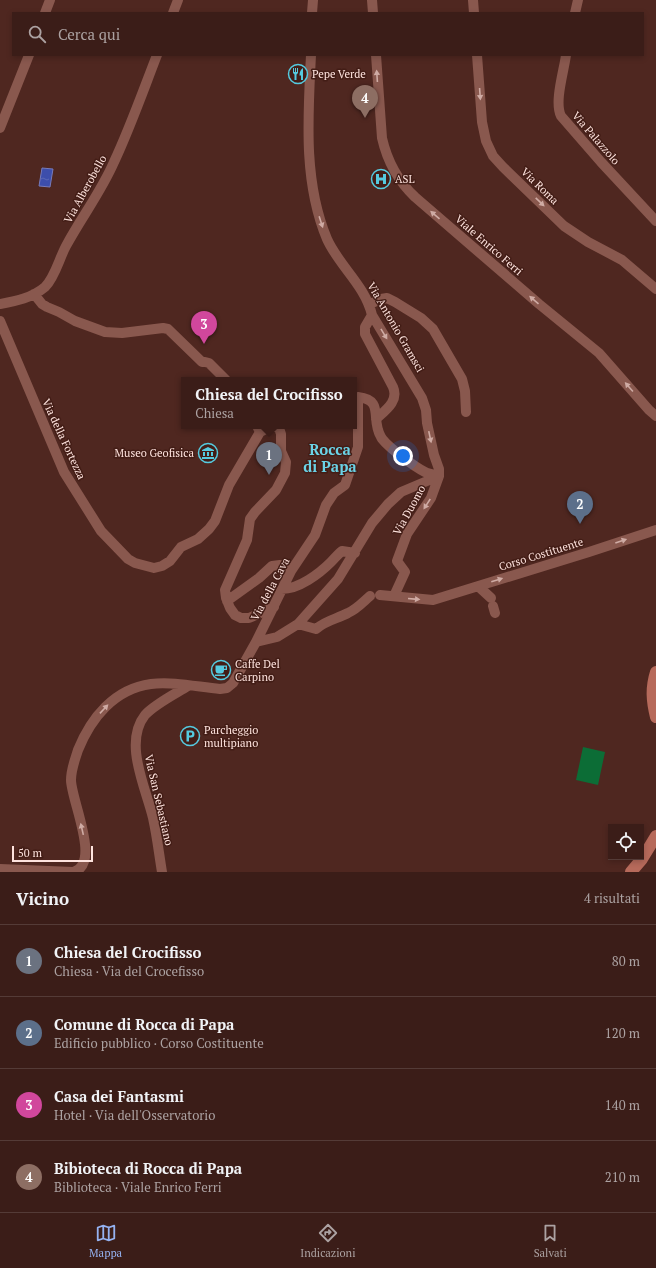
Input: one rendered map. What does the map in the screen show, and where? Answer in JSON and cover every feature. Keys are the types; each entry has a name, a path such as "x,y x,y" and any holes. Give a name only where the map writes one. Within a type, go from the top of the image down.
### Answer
{"main road":[{"path":"656,672 652,693 656,717"},
{"path":"631,872 642,859 656,836"}],"street":[{"path":"45,12 50,0"},
{"path":"173,12 178,0"},
{"path":"312,12 313,0"},
{"path":"372,0 373,12"},
{"path":"473,0 474,12"},
{"path":"575,12 578,0"},
{"path":"0,128 29,56"},
{"name":"Via Alberobello","path":"0,304 16,301 34,294 43,288 49,281 65,248 95,200 114,162 157,56"},
{"name":"Via Antonio Gramsci","path":"310,56 308,131 312,184 320,219 331,246 365,294 370,304 372,315 422,398 440,476"},
{"name":"Viale Enrico Ferri","path":"376,56 382,138 393,168 404,186 539,304 599,353 656,416"},
{"name":"Via Roma","path":"477,56 482,122 485,139 493,156 564,226 588,242 618,257 656,288"},
{"name":"Via Palazzolo","path":"566,56 559,100 560,112 601,162 656,221"},
{"path":"656,280 656,288"},
{"path":"34,294 47,308 59,312 75,321 105,332 122,333 166,328 172,332 202,362 209,363 223,377"},
{"path":"370,304 381,299 390,299 421,318 433,329 462,379 465,391 466,412"},
{"path":"372,315 365,327 366,338 393,387 395,395 392,403 376,419 379,433 388,445 420,469 440,476"},
{"name":"Via della Fortezza","path":"0,321 64,472 105,536 128,559 135,563 146,567 159,567 166,564 181,547 198,539 209,529 215,521 229,485 261,429"},
{"name":"Via della Cava","path":"188,686 224,689 233,683 256,642 291,571 318,530 326,505 334,493 345,484 356,453 359,438 358,397 371,400 376,419"},
{"path":"274,607 254,617 245,619 235,615 230,608 225,594 226,586 247,540 250,519 260,506 276,490 285,473 286,465 281,451 281,434 279,429"},
{"path":"256,642 277,637 298,624 330,588 355,553 372,523 392,500 401,492 440,476"},
{"name":"Via Duomo","path":"394,596 405,572 397,561 408,534 431,498 440,476"},
{"name":"Corso Costituente","path":"394,596 433,600 656,530"},
{"path":"282,589 292,589 303,584 325,568 342,551 355,553"},
{"path":"227,601 275,565 280,565 291,571"},
{"path":"478,586 493,606"},
{"path":"298,624 316,629 327,621 354,610 375,595 394,596"},
{"path":"0,869 73,872 82,867 86,859 86,849 71,778 74,762 87,731 98,714 109,703 130,690 157,684 188,686"},
{"name":"Via San Sebastiano","path":"162,872 154,823 136,756 137,734 142,721 150,711 188,686"}],"green space":[{"path":"583,747 605,752 598,785 576,780"}],"water":[{"path":"42,168 53,169 50,187 39,186"}],"place":[{"name":"Pepe Verde","path":"298,74"},
{"name":"Bibioteca di Rocca di Papa","path":"365,118"},
{"name":"ASL","path":"381,179"},
{"name":"Casa dei Fantasmi","path":"204,344"},
{"name":"Museo Geofisica","path":"208,453"},
{"name":"Chiesa del Crocifisso","path":"269,475"},
{"name":"Comune di Rocca di Papa","path":"580,524"},
{"name":"Caffe Del Carpino","path":"221,670"},
{"name":"Parcheggio multipiano","path":"190,736"}],"district":[{"name":"Rocca di Papa","path":"330,458"}]}
